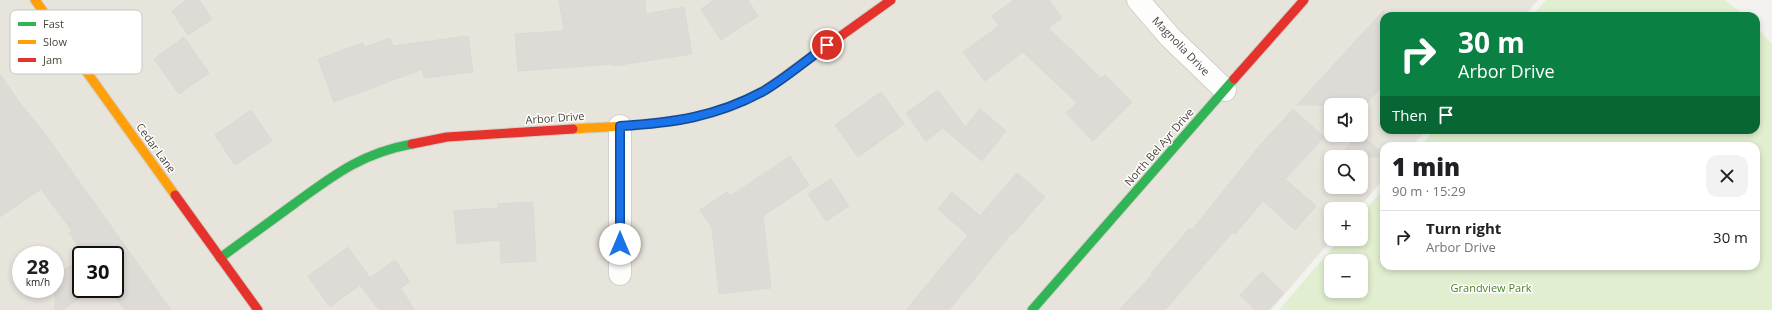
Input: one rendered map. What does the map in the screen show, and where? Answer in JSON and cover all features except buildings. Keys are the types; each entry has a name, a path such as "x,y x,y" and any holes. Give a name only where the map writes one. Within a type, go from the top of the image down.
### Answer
{"street":[{"name":"Cedar Lane","path":"35,0 42,10"},
{"name":"Arbor Drive","path":"220,258 342,169 373,154 393,147 447,137 656,124 696,118 729,107 763,91 891,0"},
{"name":"Magnolia Drive","path":"1138,0 1170,36 1225,90"},
{"name":"North Bel Ayr Drive","path":"1032,310 1304,0"},
{"name":"Cedar Lane","path":"88,74 258,310"},
{"path":"620,126 620,274"}],"shaded area":[{"path":"0,0 1538,0 1528,12 1380,12 1380,134 1422,134 1416,142 1380,142 1380,183 1364,202 1324,202 1324,246 1326,246 1271,310 0,310"}],"green space":[{"path":"1546,0 1725,0 1740,12 1536,12"},
{"name":"Grandview Park","path":"1760,31 1772,44 1772,310 1279,310 1324,258 1324,298 1368,298 1368,254 1327,254 1334,246 1368,246 1368,207 1380,193 1380,270 1760,270 1760,142 1424,142 1430,134 1760,134"}],"traffic: fast":[{"path":"1032,310 1234,79"},
{"path":"220,258 349,166 378,153 412,144"}],"traffic: slow":[{"path":"35,0 42,10"},
{"path":"573,129 647,124 694,117 718,111 763,91 803,63"},
{"path":"88,74 175,195"}],"traffic: jam":[{"path":"803,63 891,0"},
{"path":"1234,79 1304,0"},
{"path":"412,144 447,137 573,129"},
{"path":"175,195 258,310"}],"route":[{"path":"620,244 620,126 656,124 696,118 729,107 763,91 827,45"}]}
